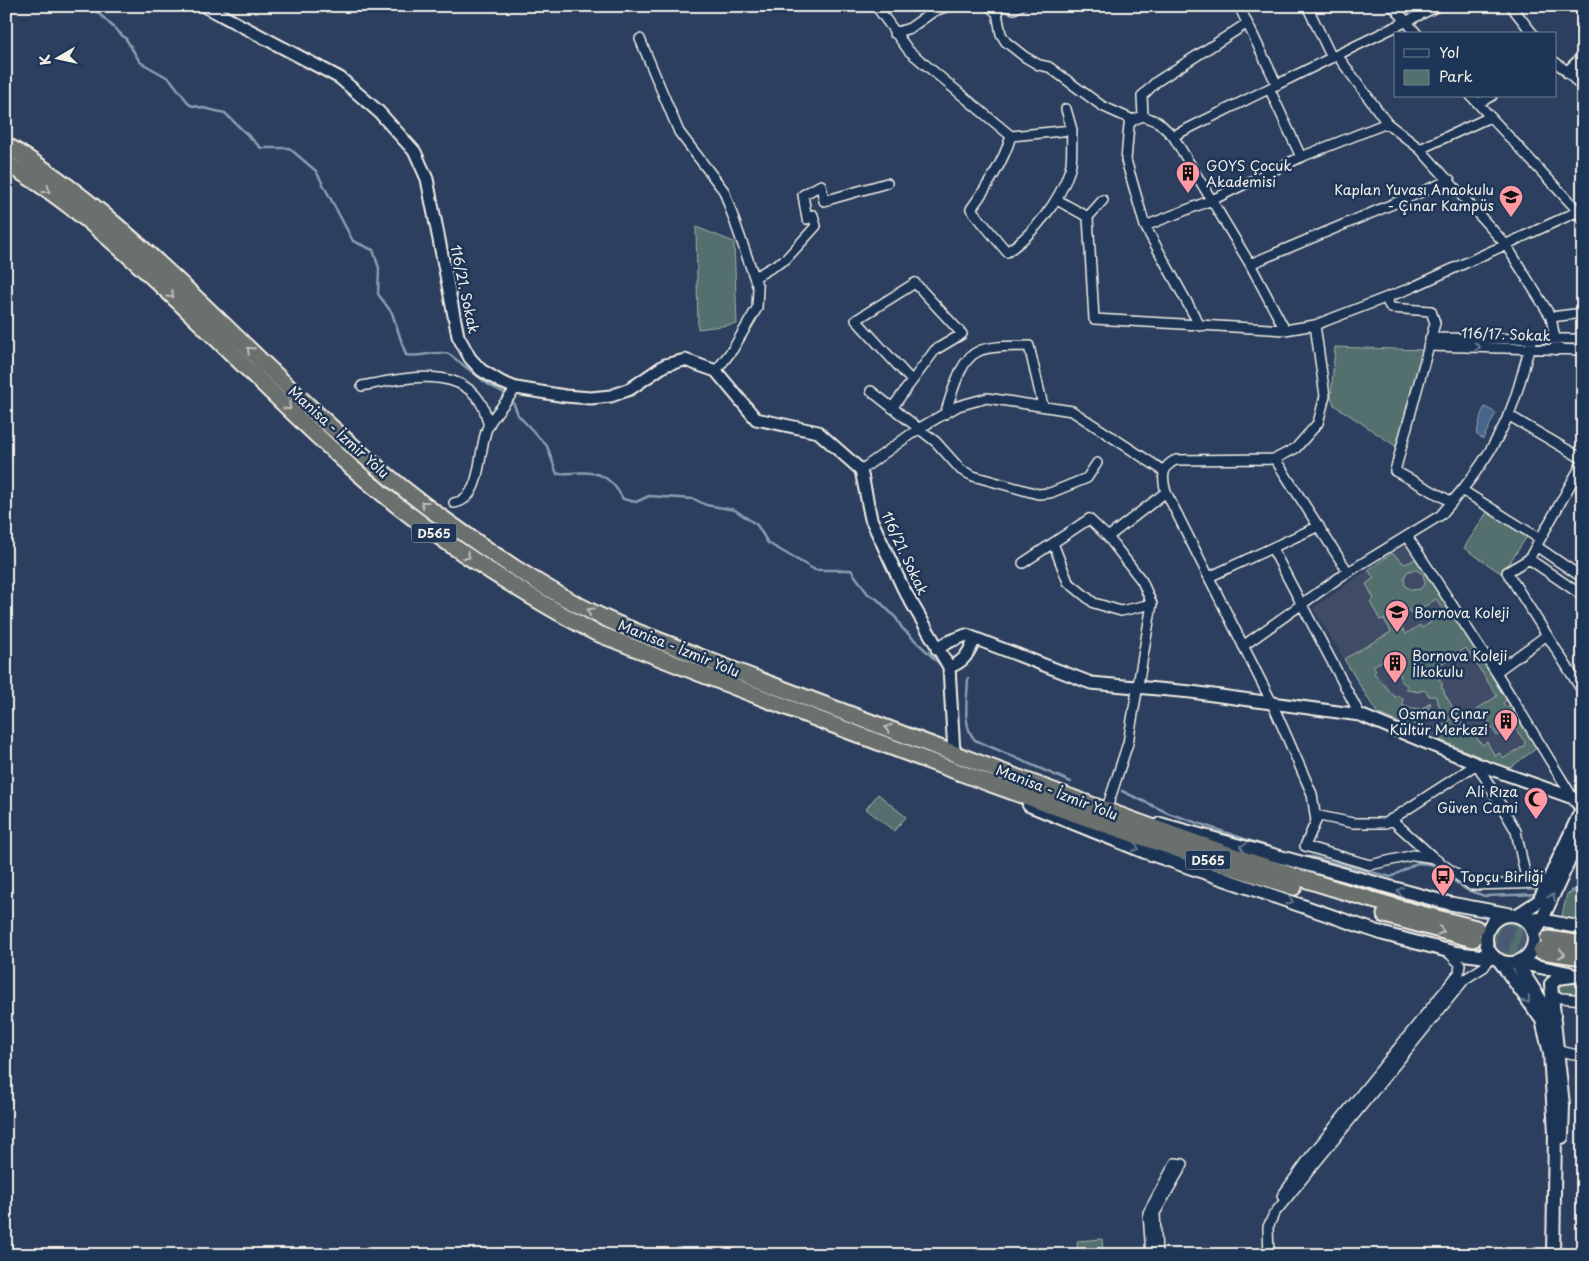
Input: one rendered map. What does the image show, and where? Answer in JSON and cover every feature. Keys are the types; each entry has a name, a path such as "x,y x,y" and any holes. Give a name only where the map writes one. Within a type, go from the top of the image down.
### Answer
{"highway":[{"name":"Manisa - İzmir Yolu","path":"6,145 48,170 104,214 167,270 313,410 365,457 438,515 559,595 598,615 950,760 1202,858 1380,914 1475,933 1381,904 950,760 594,632 500,579 410,515 350,466 133,258 33,179 6,163"},
{"path":"1541,944 1583,944"},
{"path":"1541,944 1583,957"}],"main road":[{"path":"950,760 995,792 1145,852 1384,934 1447,951 1582,975"},
{"path":"1554,1255 1555,1132 1550,1052 1542,1020 1495,959 1488,949 1486,942 1489,927 1501,917 1516,916 1539,901 1583,808"},
{"path":"1109,812 1166,825 1440,901 1541,922 1583,928"},
{"path":"1516,962 1527,956 1541,944 1541,922 1583,830"},
{"path":"1516,916 1529,926 1541,944"},
{"path":"1516,962 1554,1021"},
{"path":"1559,1255 1563,1105 1551,984 1554,980 1582,975"}],"street":[{"name":"116/21. Sokak","path":"204,6 340,78 379,112 415,152 427,179 458,336 470,358 481,370 501,382 516,388 591,398 611,396 630,389 665,365 685,360 716,371"},
{"path":"876,6 908,51 1011,136 1072,130"},
{"path":"894,33 910,28 934,11 948,6"},
{"path":"989,6 997,13 1001,34 1006,42 1024,57 1039,65 1050,67 1102,106 1133,120"},
{"path":"1006,6 1014,9 1020,6"},
{"path":"1239,6 1301,157"},
{"path":"1307,6 1334,57 1387,124 1420,149 1450,180 1506,245 1551,317 1557,350"},
{"path":"1393,6 1415,32"},
{"path":"1173,136 1438,6"},
{"path":"1511,6 1531,32"},
{"path":"1143,116 1142,96 1156,82 1246,24"},
{"path":"640,39 679,132 724,191 755,277 758,288 756,308 733,349 716,371 756,418 818,432 861,470 918,429 958,406 987,398 1072,411 1164,471"},
{"path":"1568,72 1583,57"},
{"path":"1556,64 1568,72 1583,90"},
{"path":"1475,100 1580,210 1583,220"},
{"path":"1011,136 992,179 971,209 1007,252 1026,238 1057,200 1070,168 1072,130 1066,109"},
{"path":"1200,326 1145,226 1126,160 1129,126 1133,120 1143,116 1158,122 1173,136 1250,264 1285,330"},
{"path":"1420,149 1490,117"},
{"path":"1145,226 1212,200 1301,157 1387,124"},
{"path":"1250,264 1450,180"},
{"path":"755,277 786,259 816,226 813,215 807,219 803,195 821,185 824,201 887,183"},
{"path":"1057,200 1088,217"},
{"path":"1103,200 1088,217 1094,320 1285,330 1315,325 1390,296 1580,210"},
{"path":"892,408 935,350 962,334 916,284 856,320 911,380"},
{"path":"1390,296 1388,303 1391,308 1431,311 1435,323 1395,471 1452,502"},
{"path":"1551,317 1583,313"},
{"path":"1315,325 1325,394 1318,423 1296,448 1275,459 1182,460 1170,463 1164,471 1166,492 1272,703 1312,794 1316,821 1305,846 1370,865 1414,855 1434,858"},
{"path":"1243,646 1348,572 1441,515 1462,490 1500,434 1508,416 1532,339"},
{"name":"116/17. Sokak","path":"1429,342 1583,339"},
{"name":"116/17. Sokak","path":"1429,342 1529,349 1583,350"},
{"path":"945,414 963,366 971,355 980,350 1030,346 1043,406"},
{"path":"362,386 394,380 429,377 449,380 472,392 483,407 488,426"},
{"path":"454,503 463,502 474,488 479,457 488,426 516,388"},
{"path":"871,391 936,442 961,470 973,476 1038,494 1050,493 1087,478 1097,463"},
{"path":"1508,416 1583,461 1529,559 1506,572 1583,692"},
{"path":"1275,459 1348,572"},
{"name":"116/21. Sokak","path":"861,470 871,519 903,588 937,649 950,667"},
{"path":"1462,490 1538,543 1583,578"},
{"path":"1108,536 1166,492"},
{"path":"1022,563 1089,519 1108,536 1142,581 1152,604 1128,743 1109,812"},
{"path":"1209,577 1319,526"},
{"path":"1407,536 1496,672 1573,798 1583,808"},
{"path":"1052,543 1068,582 1094,603 1121,611 1152,604"},
{"path":"1272,548 1360,715"},
{"path":"1529,559 1583,596"},
{"path":"937,649 948,642 966,635 1091,683 1137,686 1360,715 1477,764 1573,798"},
{"path":"1496,672 1547,635"},
{"path":"950,760 950,667 959,664 967,656 975,640"},
{"path":"1315,815 1353,823 1386,823 1477,764"},
{"path":"1477,764 1516,831 1527,883"},
{"path":"1391,819 1434,858 1471,885 1547,883"},
{"path":"1267,1255 1268,1215 1310,1158 1459,973 1460,964 1447,951"},
{"path":"1267,1255 1268,1227 1274,1214 1465,979 1495,959"},
{"path":"1551,997 1583,1000"},
{"path":"1559,1051 1583,1056"},
{"path":"1151,1255 1148,1213 1175,1163 1183,1164 1155,1214 1157,1255"}],"shaded area":[{"path":"1485,407 1496,413 1483,439 1476,434"},
{"name":"Bornova Koleji","path":"1408,542 1537,748 1508,769 1377,713 1313,608"}],"green space":[{"path":"696,227 734,242 737,324 698,329"},
{"path":"1335,347 1423,350 1400,449 1334,405 1331,396"},
{"path":"1489,509 1528,535 1502,574 1464,548"},
{"path":"1392,553 1405,564 1418,558 1507,700 1503,703 1506,707 1510,705 1537,748 1508,769 1438,739 1444,724 1450,720 1446,714 1444,716 1435,696 1429,696 1426,691 1407,690 1407,686 1399,679 1401,677 1399,673 1397,674 1388,661 1384,660 1373,666 1376,671 1374,673 1395,697 1398,695 1403,699 1402,705 1423,710 1424,706 1427,707 1428,703 1431,703 1419,731 1377,713 1344,659 1391,632 1384,619 1380,620 1370,602 1374,599 1366,584 1374,578 1368,570","holes":["1416,570 1423,574 1425,583 1420,589 1412,590 1405,586 1404,578 1408,571","1436,599 1445,613 1422,628 1420,625 1406,634 1396,618 1409,610 1414,619 1420,615 1418,611","1466,648 1497,696 1477,709 1480,714 1483,713 1497,736 1513,726 1525,742 1524,746 1504,758 1500,753 1495,756 1487,742 1482,745 1469,727 1466,728 1444,693 1441,686 1443,685 1433,669"]},
{"path":"878,794 906,817 894,831 866,809"},
{"path":"1583,889 1583,924 1567,921 1562,915 1567,894"},
{"path":"1510,922 1523,928 1529,941 1523,954 1510,960 1497,954 1491,941 1497,928"},
{"path":"1561,982 1583,984 1583,996 1560,994"},
{"path":"1102,1239 1103,1252 1078,1254 1077,1241"}],"waterway":[{"path":"91,6 126,39 140,62 170,79 190,105 225,113 261,148 289,148 316,171 353,241 373,250 379,268 378,294 392,313 406,355 449,354 489,385 508,395"},
{"path":"512,399 518,415 547,446 557,474 587,473 603,476 617,489 623,499 636,502 649,496 694,499 706,505 735,510 757,525 768,543 815,570 851,570 868,594 877,599 896,618 902,628 942,666"},
{"path":"968,678 967,719 968,727 975,740 1071,782"},
{"path":"1122,791 1168,813 1277,850"},
{"path":"1304,857 1312,857 1391,877 1417,863 1430,864 1467,890 1485,896 1538,894"},
{"path":"1571,891 1583,887"}],"tunnel":[{"path":"1476,928 1548,939"},
{"path":"1473,939 1541,951"}],"place":[{"name":"GOYS Çocuk Akademisi","path":"1188,194"},
{"name":"Kaplan Yuvası Anaokulu - Çınar Kampüs","path":"1511,218"},
{"name":"Bornova Koleji","path":"1397,633"},
{"name":"Bornova Koleji İlkokulu","path":"1395,684"},
{"name":"Osman Çınar Kültür Merkezi","path":"1506,742"},
{"name":"Ali Rıza Güven Cami","path":"1536,820"},
{"name":"Topçu Birliği","path":"1443,897"}]}
